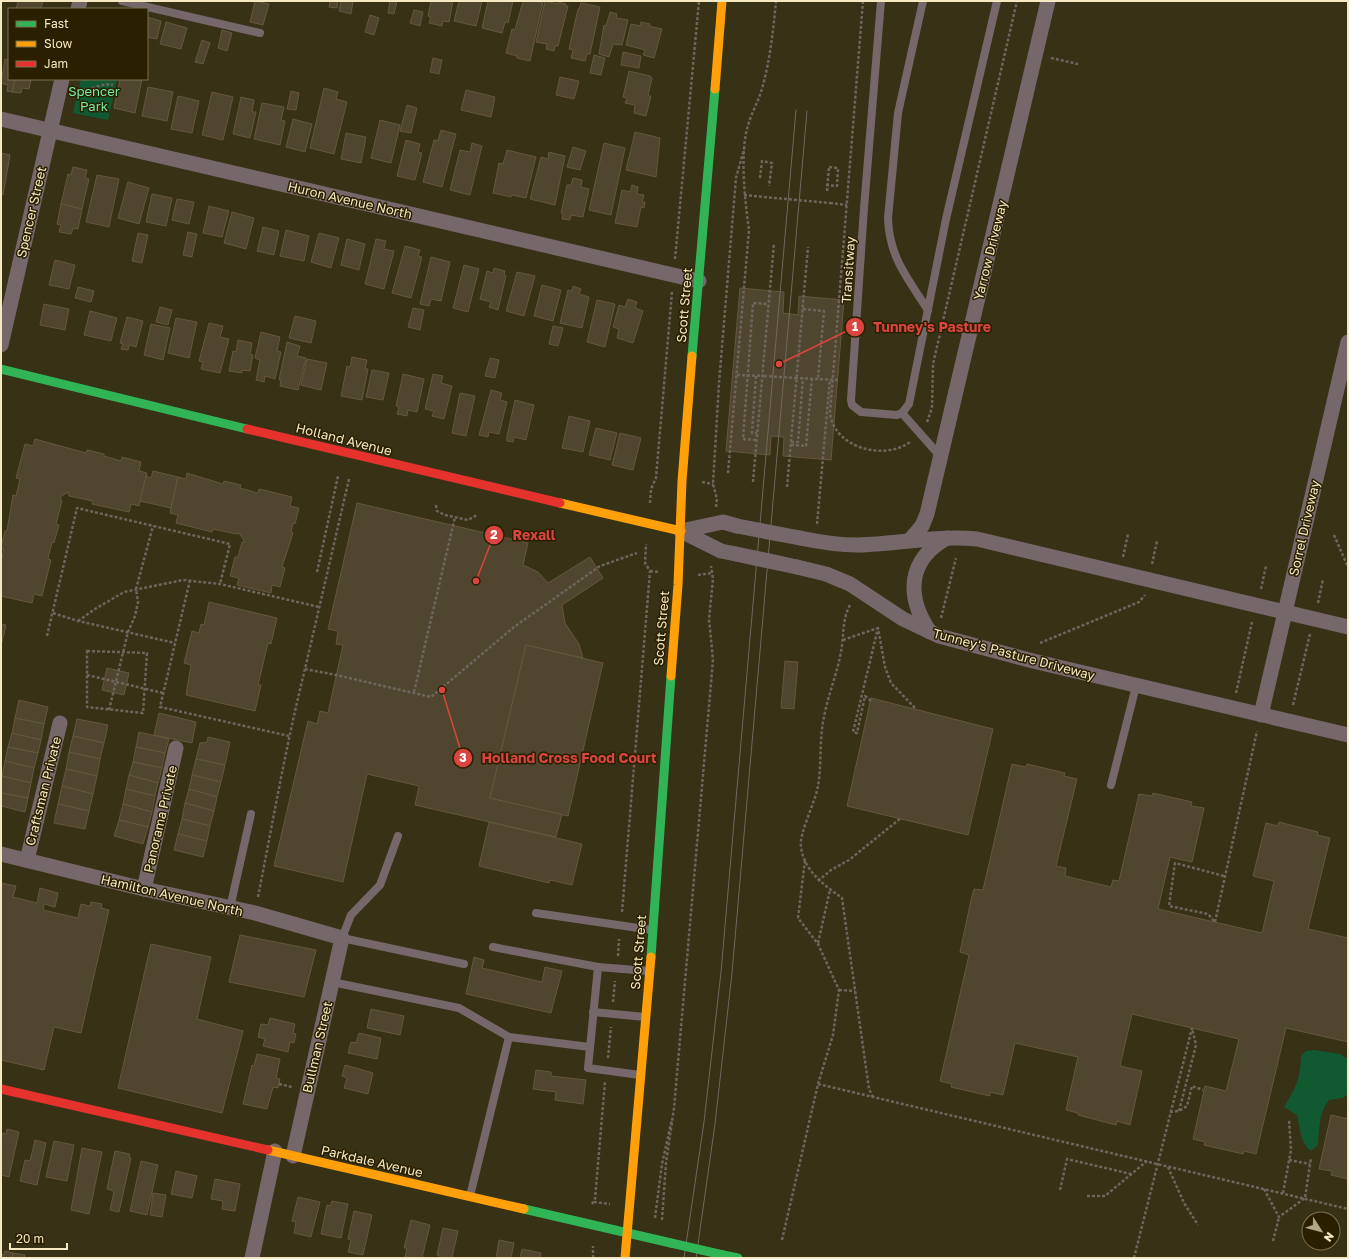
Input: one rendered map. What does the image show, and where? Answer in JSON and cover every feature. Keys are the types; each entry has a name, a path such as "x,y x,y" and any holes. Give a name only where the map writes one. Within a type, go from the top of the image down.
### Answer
{"main road":[{"name":"Scott Street","path":"625,1258 653,930 681,531 682,481 722,1"},
{"name":"Holland Avenue","path":"1,369 424,472 681,531"},
{"name":"Parkdale Avenue","path":"1,1089 738,1258"}],"street":[{"name":"Yarrow Driveway","path":"910,540 922,526 927,514 1048,1"},
{"name":"Spencer Street","path":"1,345 49,130 67,83"},
{"name":"Huron Avenue North","path":"1,119 699,281"},
{"name":"Sorrel Driveway","path":"1261,715 1348,342"},
{"path":"681,531 723,522 825,543 859,545 948,537 978,539 1348,627"},
{"name":"Tunney's Pasture Driveway","path":"681,531 721,551 826,574 850,584 903,619 930,633 1033,661 1348,735"},
{"path":"930,633 916,606 914,588 915,578 919,564 926,552 948,537"},
{"name":"Craftsman Private","path":"27,860 60,723"},
{"name":"Panorama Private","path":"144,889 176,748"},
{"name":"Hamilton Avenue North","path":"1,854 255,914 342,938"},
{"name":"Bullman Street","path":"294,1156 342,938"},
{"path":"252,1258 275,1152"}],"lane":[{"path":"122,1 260,32"},
{"name":"Transitway","path":"881,1 864,208 851,400 852,405 862,412 897,415 902,413"},
{"path":"923,1 898,113 888,218 888,235 892,249 928,310"},
{"path":"940,456 902,413 909,404 946,219 997,1"},
{"path":"1111,785 1136,686"},
{"path":"230,908 251,814"},
{"path":"398,836 380,885 351,915 342,938 464,964"},
{"path":"536,913 653,930"},
{"path":"493,947 598,967 649,971"},
{"path":"598,967 588,1068 640,1075"},
{"path":"332,982 459,1008 509,1037 590,1047"},
{"path":"593,1012 646,1017"},
{"path":"470,1197 509,1037"}],"path":[{"path":"677,237 699,1"},
{"path":"717,499 713,484 719,383 736,178 744,149 747,129 761,91 770,53 776,1"},
{"path":"1047,56 1078,64"},
{"path":"67,83 86,91 106,83 113,85"},
{"path":"728,472 749,230 744,196 744,149"},
{"path":"760,178 762,161 772,163 769,186"},
{"path":"826,185 837,186 838,168 829,168 827,190"},
{"path":"744,196 847,205"},
{"path":"752,482 774,243"},
{"path":"787,487 808,247"},
{"path":"756,440 743,439 753,303 768,304"},
{"path":"651,489 656,478 671,305"},
{"path":"803,309 824,311 818,378"},
{"path":"737,375 838,380"},
{"path":"756,376 752,433 756,433"},
{"path":"791,443 798,442 803,378"},
{"path":"791,443 806,446 812,378"},
{"path":"817,524 830,380"},
{"path":"317,572 338,476"},
{"path":"656,478 660,479"},
{"path":"255,914 289,736 349,479"},
{"path":"697,482 713,484"},
{"path":"436,504 437,511 441,514 468,520 477,515"},
{"path":"47,636 77,508 230,544 220,584"},
{"path":"414,692 455,517"},
{"path":"109,710 128,632 135,616 138,602 136,589 153,526"},
{"path":"1119,573 1128,534"},
{"path":"1334,534 1348,567"},
{"path":"1151,567 1157,541"},
{"path":"590,1208 595,1199 617,968 650,571 645,564 645,552"},
{"path":"305,669 414,692 430,697 514,627 600,566 637,553"},
{"path":"941,619 956,558"},
{"path":"662,1211 666,1163 674,1108 713,660 709,619 712,573 711,563"},
{"path":"1261,592 1266,566"},
{"path":"699,576 712,573"},
{"path":"1318,602 1323,579"},
{"path":"78,621 124,592 183,580 220,584 319,607"},
{"path":"190,580 160,707 289,736"},
{"path":"1040,643 1139,602 1146,593"},
{"path":"850,605 845,617 839,664 823,718 822,760 818,790 801,846 805,860 818,880 842,898 869,1089 873,1097"},
{"path":"53,613 78,621 175,643"},
{"path":"1236,693 1252,621"},
{"path":"843,640 878,628"},
{"path":"871,701 865,696 857,733 852,732 878,628"},
{"path":"878,628 885,667 891,683 916,709"},
{"path":"1292,709 1310,633"},
{"path":"88,651 123,652 147,653 146,688 143,713 87,707 88,651"},
{"path":"87,674 163,693"},
{"path":"1224,876 1175,863 1169,906 1208,914 1215,922 1261,715"},
{"path":"818,880 831,870 849,860 901,818"},
{"path":"782,1240 818,1084 833,1035 839,990 818,944 798,918 805,860"},
{"path":"818,944 830,889"},
{"path":"839,990 855,991"},
{"path":"1134,1258 1192,1028 1196,1045 1179,1111"},
{"path":"279,1084 294,1088"},
{"path":"818,1084 1348,1209"},
{"path":"1170,1112 1179,1111 1188,1106 1192,1086 1203,1090"},
{"path":"657,1204 662,1164 674,1108"},
{"path":"1283,1193 1291,1150 1289,1120"},
{"path":"1060,1190 1067,1158 1131,1174"},
{"path":"1272,1241 1279,1217 1305,1198 1311,1158"},
{"path":"1289,1160 1310,1164"},
{"path":"1087,1196 1105,1196 1148,1161"},
{"path":"1168,1167 1184,1203 1198,1225"},
{"path":"1264,1189 1279,1217"}],"green space":[{"name":"Spencer Park","path":"81,80 117,80 108,120 73,113"},
{"path":"1314,1050 1340,1054 1348,1059 1348,1094 1343,1098 1329,1100 1323,1110 1320,1121 1318,1145 1311,1151 1307,1148 1303,1139 1297,1115 1284,1107 1297,1083 1300,1071 1301,1056 1306,1051"}],"building":[{"path":"18,1 43,1 41,8 16,8"},
{"path":"255,1 269,4 263,25 250,22"},
{"path":"330,1 338,1 337,8 329,7"},
{"path":"341,1 353,1 351,14 339,11"},
{"path":"390,1 397,1 394,14 388,13"},
{"path":"431,1 453,1 449,22 443,21 442,26 429,23 431,17 428,16"},
{"path":"459,1 482,1 476,26 454,21"},
{"path":"488,1 513,1 508,23 505,22 502,33 482,28"},
{"path":"523,1 543,2 530,61 517,58 517,56 506,53 512,29 515,30"},
{"path":"545,1 558,4 558,2 568,6 558,46 555,46 554,51 546,49 547,44 536,42"},
{"path":"581,3 600,7 590,54 587,54 585,61 571,58 573,50 569,49 578,9"},
{"path":"414,10 423,12 420,26 410,23"},
{"path":"610,12 617,14 616,18 628,20 622,45 613,44 609,57 599,54 604,25 606,26"},
{"path":"370,15 379,18 374,35 365,32"},
{"path":"148,17 161,21 157,39 148,37"},
{"path":"166,22 187,28 181,49 160,44"},
{"path":"641,22 650,24 649,26 662,29 654,58 643,55 645,50 626,45 631,24 640,26"},
{"path":"222,30 232,33 227,51 218,48"},
{"path":"202,40 210,43 203,64 195,62"},
{"path":"623,52 641,56 639,68 621,65"},
{"path":"594,55 605,58 601,75 590,73"},
{"path":"433,58 442,60 439,74 430,72"},
{"path":"5,59 8,60 8,80 15,80 12,92 7,91 8,85 1,83"},
{"path":"629,71 650,76 652,78 648,96 651,96 646,116 634,113 635,105 625,103 627,98 623,97"},
{"path":"560,77 579,81 574,99 556,95"},
{"path":"15,80 31,80 29,89 22,88 21,93 12,92"},
{"path":"120,80 142,80 135,113 114,108"},
{"path":"148,87 173,92 167,121 142,116"},
{"path":"324,88 338,92 336,99 347,102 334,154 310,148"},
{"path":"466,90 495,97 491,117 461,110"},
{"path":"291,91 299,93 296,110 287,109"},
{"path":"212,92 233,97 223,140 202,135"},
{"path":"178,96 199,101 192,133 171,129"},
{"path":"241,97 254,100 252,112 256,112 250,138 233,134"},
{"path":"262,103 284,107 281,120 285,121 280,145 254,139"},
{"path":"407,105 417,108 411,133 400,131"},
{"path":"293,119 312,124 305,152 286,147"},
{"path":"380,120 400,125 391,163 371,158"},
{"path":"441,130 456,134 442,187 423,182 434,140 438,141"},
{"path":"635,132 660,138 656,177 626,170"},
{"path":"346,133 366,137 361,163 341,159"},
{"path":"406,140 420,144 418,152 422,153 415,180 397,176"},
{"path":"472,143 482,146 470,195 450,190 460,150 470,152"},
{"path":"604,143 625,148 611,215 589,210"},
{"path":"573,147 586,151 580,170 567,167"},
{"path":"507,150 536,157 526,198 512,195 511,197 493,193 499,163 503,164"},
{"path":"549,152 565,156 555,205 530,199 541,157 548,159"},
{"path":"1,153 10,155 3,195 1,194"},
{"path":"73,167 87,170 85,178 89,179 82,209 61,204 68,174 71,175"},
{"path":"97,175 119,179 109,227 86,222"},
{"path":"573,178 582,180 581,187 589,189 583,217 571,215 570,220 562,219 563,214 561,213 567,185 571,185"},
{"path":"128,182 149,188 139,224 118,218"},
{"path":"632,185 638,187 637,194 644,195 642,202 645,202 644,208 641,207 637,227 615,223 622,190 630,192"},
{"path":"152,194 172,198 166,226 146,222"},
{"path":"177,199 194,202 189,224 172,220"},
{"path":"61,204 82,209 78,229 73,228 71,234 59,232 61,225 57,224"},
{"path":"209,206 229,211 222,237 203,233"},
{"path":"232,212 254,218 246,249 224,243"},
{"path":"263,227 279,231 274,255 257,251"},
{"path":"286,230 309,236 304,261 280,256"},
{"path":"188,232 197,234 192,257 183,255"},
{"path":"138,233 148,235 142,263 132,261"},
{"path":"319,233 339,238 331,268 311,262"},
{"path":"347,239 365,244 359,270 341,265"},
{"path":"376,239 386,241 384,249 394,251 384,289 365,284"},
{"path":"405,246 420,250 418,256 422,257 411,298 392,293"},
{"path":"431,257 450,262 441,301 431,299 429,306 420,304"},
{"path":"55,260 75,265 69,289 49,285"},
{"path":"464,265 479,269 468,312 453,308"},
{"path":"494,268 505,271 504,275 506,276 498,310 489,307 491,302 480,299 487,271 493,273"},
{"path":"517,272 535,276 524,316 506,311"},
{"path":"542,285 561,290 553,321 534,316"},
{"path":"573,286 581,289 579,294 589,297 582,328 560,323 568,290 572,291"},
{"path":"78,287 94,291 91,302 75,298"},
{"path":"740,288 784,292 783,313 798,315 799,296 844,300 831,460 783,456 784,437 771,436 770,455 726,451"},
{"path":"628,299 637,302 635,308 643,311 633,343 617,338 619,329 613,327 619,305 625,307"},
{"path":"597,300 615,304 605,347 587,342"},
{"path":"44,304 69,309 65,330 40,325"},
{"path":"160,307 172,310 168,325 156,322"},
{"path":"413,308 424,310 420,330 408,327"},
{"path":"90,311 117,318 111,341 84,335"},
{"path":"295,316 316,321 311,343 289,338"},
{"path":"127,317 143,321 136,347 129,345 128,350 121,349 123,344 120,343"},
{"path":"176,318 197,322 189,358 168,353"},
{"path":"209,323 223,326 220,337 229,339 220,373 201,369 203,362 199,361"},
{"path":"151,324 170,328 163,360 144,355"},
{"path":"553,326 563,328 558,346 549,344"},
{"path":"261,332 280,337 277,351 281,352 275,379 265,376 264,382 256,380 260,360 255,358"},
{"path":"238,340 252,343 250,354 253,355 250,371 242,370 242,373 229,371 233,351 236,352"},
{"path":"287,342 300,346 297,356 306,358 298,390 280,386 281,380 279,380"},
{"path":"352,357 367,360 365,369 368,369 362,400 341,396 347,366 350,367"},
{"path":"490,358 499,360 495,378 485,376"},
{"path":"307,359 327,363 321,390 301,385"},
{"path":"372,370 389,373 383,400 366,397"},
{"path":"403,374 424,379 417,412 408,410 407,416 397,414 399,407 396,406"},
{"path":"433,374 443,376 441,383 452,386 444,419 432,416 434,411 425,409"},
{"path":"491,390 502,393 500,400 507,402 499,434 489,432 488,437 479,435"},
{"path":"460,393 475,396 466,436 452,433"},
{"path":"515,400 534,405 526,440 514,437 513,442 507,441 507,436"},
{"path":"569,416 590,421 583,452 562,448"},
{"path":"596,428 617,433 610,460 589,455"},
{"path":"620,433 641,438 633,470 612,465"},
{"path":"35,439 86,453 87,450 104,454 104,456 121,461 122,457 141,462 139,471 147,473 139,506 131,504 129,512 92,504 93,501 69,496 68,492 60,497 62,501 56,524 59,525 54,543 52,542 48,559 51,560 42,596 34,594 32,603 1,596 1,561 4,550 1,549 1,547 5,531 7,531 13,495 16,496 20,479 16,478 25,444 33,446"},
{"path":"153,471 178,477 171,508 140,501 146,476 151,478"},
{"path":"187,473 223,484 224,481 241,485 240,488 258,493 259,489 292,497 290,506 299,508 295,524 293,523 291,532 293,533 282,567 285,568 280,587 272,585 271,593 237,585 239,578 230,576 235,557 238,557 242,542 245,542 239,533 236,534 213,529 212,532 176,523 178,515 170,513 178,477 186,479"},
{"path":"357,503 528,543 523,565 538,572 548,583 590,557 603,578 562,605 565,623 579,644 583,658 526,645 490,798 562,814 556,837 415,805 419,786 367,774 343,882 274,866 308,721 317,724 320,711 328,713 343,645 336,644 338,631 328,629"},
{"path":"209,602 277,618 271,644 268,643 258,685 261,685 255,711 186,695 191,665 184,663 192,631 199,633 201,624 204,625"},
{"path":"1,624 6,625 1,646"},
{"path":"526,645 603,663 568,816 490,798"},
{"path":"785,661 798,662 794,709 781,708"},
{"path":"107,668 129,673 124,695 102,690"},
{"path":"871,698 993,729 968,835 847,806"},
{"path":"19,700 48,707 44,724 15,718"},
{"path":"159,713 196,722 192,743 154,735"},
{"path":"15,718 44,724 41,740 12,733"},
{"path":"77,719 108,725 104,743 73,736"},
{"path":"139,732 169,739 165,753 136,747"},
{"path":"12,733 41,740 38,753 8,747"},
{"path":"73,736 104,743 100,759 69,752"},
{"path":"208,737 230,742 225,765 196,759 200,743 207,742"},
{"path":"8,747 38,753 34,768 5,761"},
{"path":"136,747 165,753 162,768 133,762"},
{"path":"69,752 100,759 97,776 66,769"},
{"path":"196,759 225,765 221,782 192,775"},
{"path":"5,761 34,768 31,783 2,776"},
{"path":"133,762 162,768 158,783 129,775"},
{"path":"1012,764 1026,767 1027,764 1065,773 1064,776 1077,779 1056,866 1066,868 1065,876 1111,887 1113,880 1119,881 1139,794 1152,796 1153,793 1192,802 1191,806 1204,808 1192,862 1170,857 1158,909 1262,933 1274,881 1253,876 1266,823 1278,826 1279,822 1318,832 1317,835 1330,838 1308,929 1348,938 1348,1042 1286,1028 1256,1154 1244,1151 1243,1154 1204,1145 1205,1142 1193,1139 1205,1086 1226,1091 1239,1039 1132,1014 1120,1066 1142,1071 1130,1125 1117,1121 1116,1125 1078,1115 1078,1113 1066,1110 1078,1057 1015,1043 1003,1095 990,1092 990,1096 951,1087 952,1084 940,1081 969,955 960,952 971,900 974,889 983,890"},
{"path":"66,769 97,776 93,794 62,786"},
{"path":"129,775 158,783 155,796 126,789"},
{"path":"192,775 221,782 217,797 189,789"},
{"path":"2,776 31,783 28,798 1,793"},
{"path":"62,786 93,794 89,811 58,804"},
{"path":"126,789 155,796 152,812 123,804"},
{"path":"189,789 217,797 214,811 185,803"},
{"path":"1,793 28,798 25,812 1,806"},
{"path":"185,803 214,811 210,826 182,819"},
{"path":"58,804 89,811 85,829 54,823"},
{"path":"123,804 152,812 148,827 119,820"},
{"path":"182,819 210,826 207,841 178,834"},
{"path":"119,820 148,827 143,844 114,836"},
{"path":"489,822 582,844 572,885 550,880 549,883 479,866"},
{"path":"178,834 207,841 203,857 174,850"},
{"path":"1,883 16,886 13,897 37,903 40,888 58,893 55,907 44,904 43,910 78,918 81,904 90,906 91,902 102,904 101,908 109,910 81,1033 54,1027 44,1070 1,1060"},
{"path":"240,935 316,950 304,997 229,982"},
{"path":"151,944 211,957 197,1019 243,1031 222,1113 118,1088"},
{"path":"474,957 484,960 482,968 542,982 545,967 562,971 551,1013 466,994"},
{"path":"371,1009 404,1016 400,1035 367,1028"},
{"path":"270,1018 295,1024 293,1033 296,1034 294,1043 290,1042 288,1052 263,1046 265,1039 258,1037 261,1024 268,1025"},
{"path":"359,1033 381,1038 377,1059 348,1053 351,1042 356,1043"},
{"path":"257,1054 280,1059 276,1078 280,1079 278,1088 273,1087 267,1109 243,1104 252,1065 254,1066"},
{"path":"345,1065 373,1073 368,1094 344,1088 347,1078 342,1076"},
{"path":"536,1070 551,1072 551,1076 586,1080 583,1104 555,1100 556,1092 533,1089"},
{"path":"1331,1115 1348,1119 1348,1179 1331,1175 1332,1171 1319,1169"},
{"path":"7,1129 19,1132 9,1177 1,1175 1,1140 3,1133 6,1134"},
{"path":"35,1140 46,1143 37,1185 20,1181 25,1160 30,1161"},
{"path":"54,1141 74,1145 67,1181 46,1177"},
{"path":"82,1148 102,1152 89,1214 71,1210"},
{"path":"115,1151 130,1154 129,1157 131,1158 119,1212 110,1210 114,1191 107,1189"},
{"path":"141,1161 158,1165 147,1215 130,1211"},
{"path":"176,1171 197,1176 192,1198 171,1194"},
{"path":"215,1179 240,1184 235,1211 222,1209 223,1201 211,1199"},
{"path":"153,1193 166,1195 162,1217 150,1215"},
{"path":"298,1197 320,1202 311,1237 294,1233 296,1222 292,1221"},
{"path":"332,1201 348,1204 341,1238 321,1234 327,1205 330,1206"},
{"path":"354,1211 372,1215 363,1255 348,1252 351,1240 348,1239"},
{"path":"411,1220 430,1225 422,1258 405,1257 407,1248 404,1248"},
{"path":"443,1228 458,1231 452,1258 440,1258 440,1256 437,1255"},
{"path":"499,1240 514,1243 511,1258 496,1258"},
{"path":"522,1249 541,1253 540,1258 520,1258"},
{"path":"5,1251 13,1253 12,1258 1,1258 1,1254 4,1255"},
{"path":"13,1253 25,1255 24,1258 12,1258"}],"tram line":[{"path":"684,1258 704,1122 721,972 796,110"},
{"path":"696,1258 715,1124 732,973 807,111"}],"traffic: fast":[{"path":"692,356 715,89"},
{"path":"1,369 247,429"},
{"path":"651,957 671,676"},
{"path":"524,1209 671,1243"},
{"path":"671,1243 723,1255"},
{"path":"723,1255 738,1258"}],"traffic: slow":[{"path":"715,89 722,1"},
{"path":"671,676 678,585 682,481 692,356"},
{"path":"560,503 681,531"},
{"path":"625,1258 651,957"},
{"path":"268,1150 524,1209"}],"traffic: jam":[{"path":"247,429 560,503"},
{"path":"1,1089 268,1150"}],"place":[{"name":"Tunney's Pasture","path":"779,364"},
{"name":"Rexall","path":"476,581"},
{"name":"Holland Cross Food Court","path":"442,690"}]}
